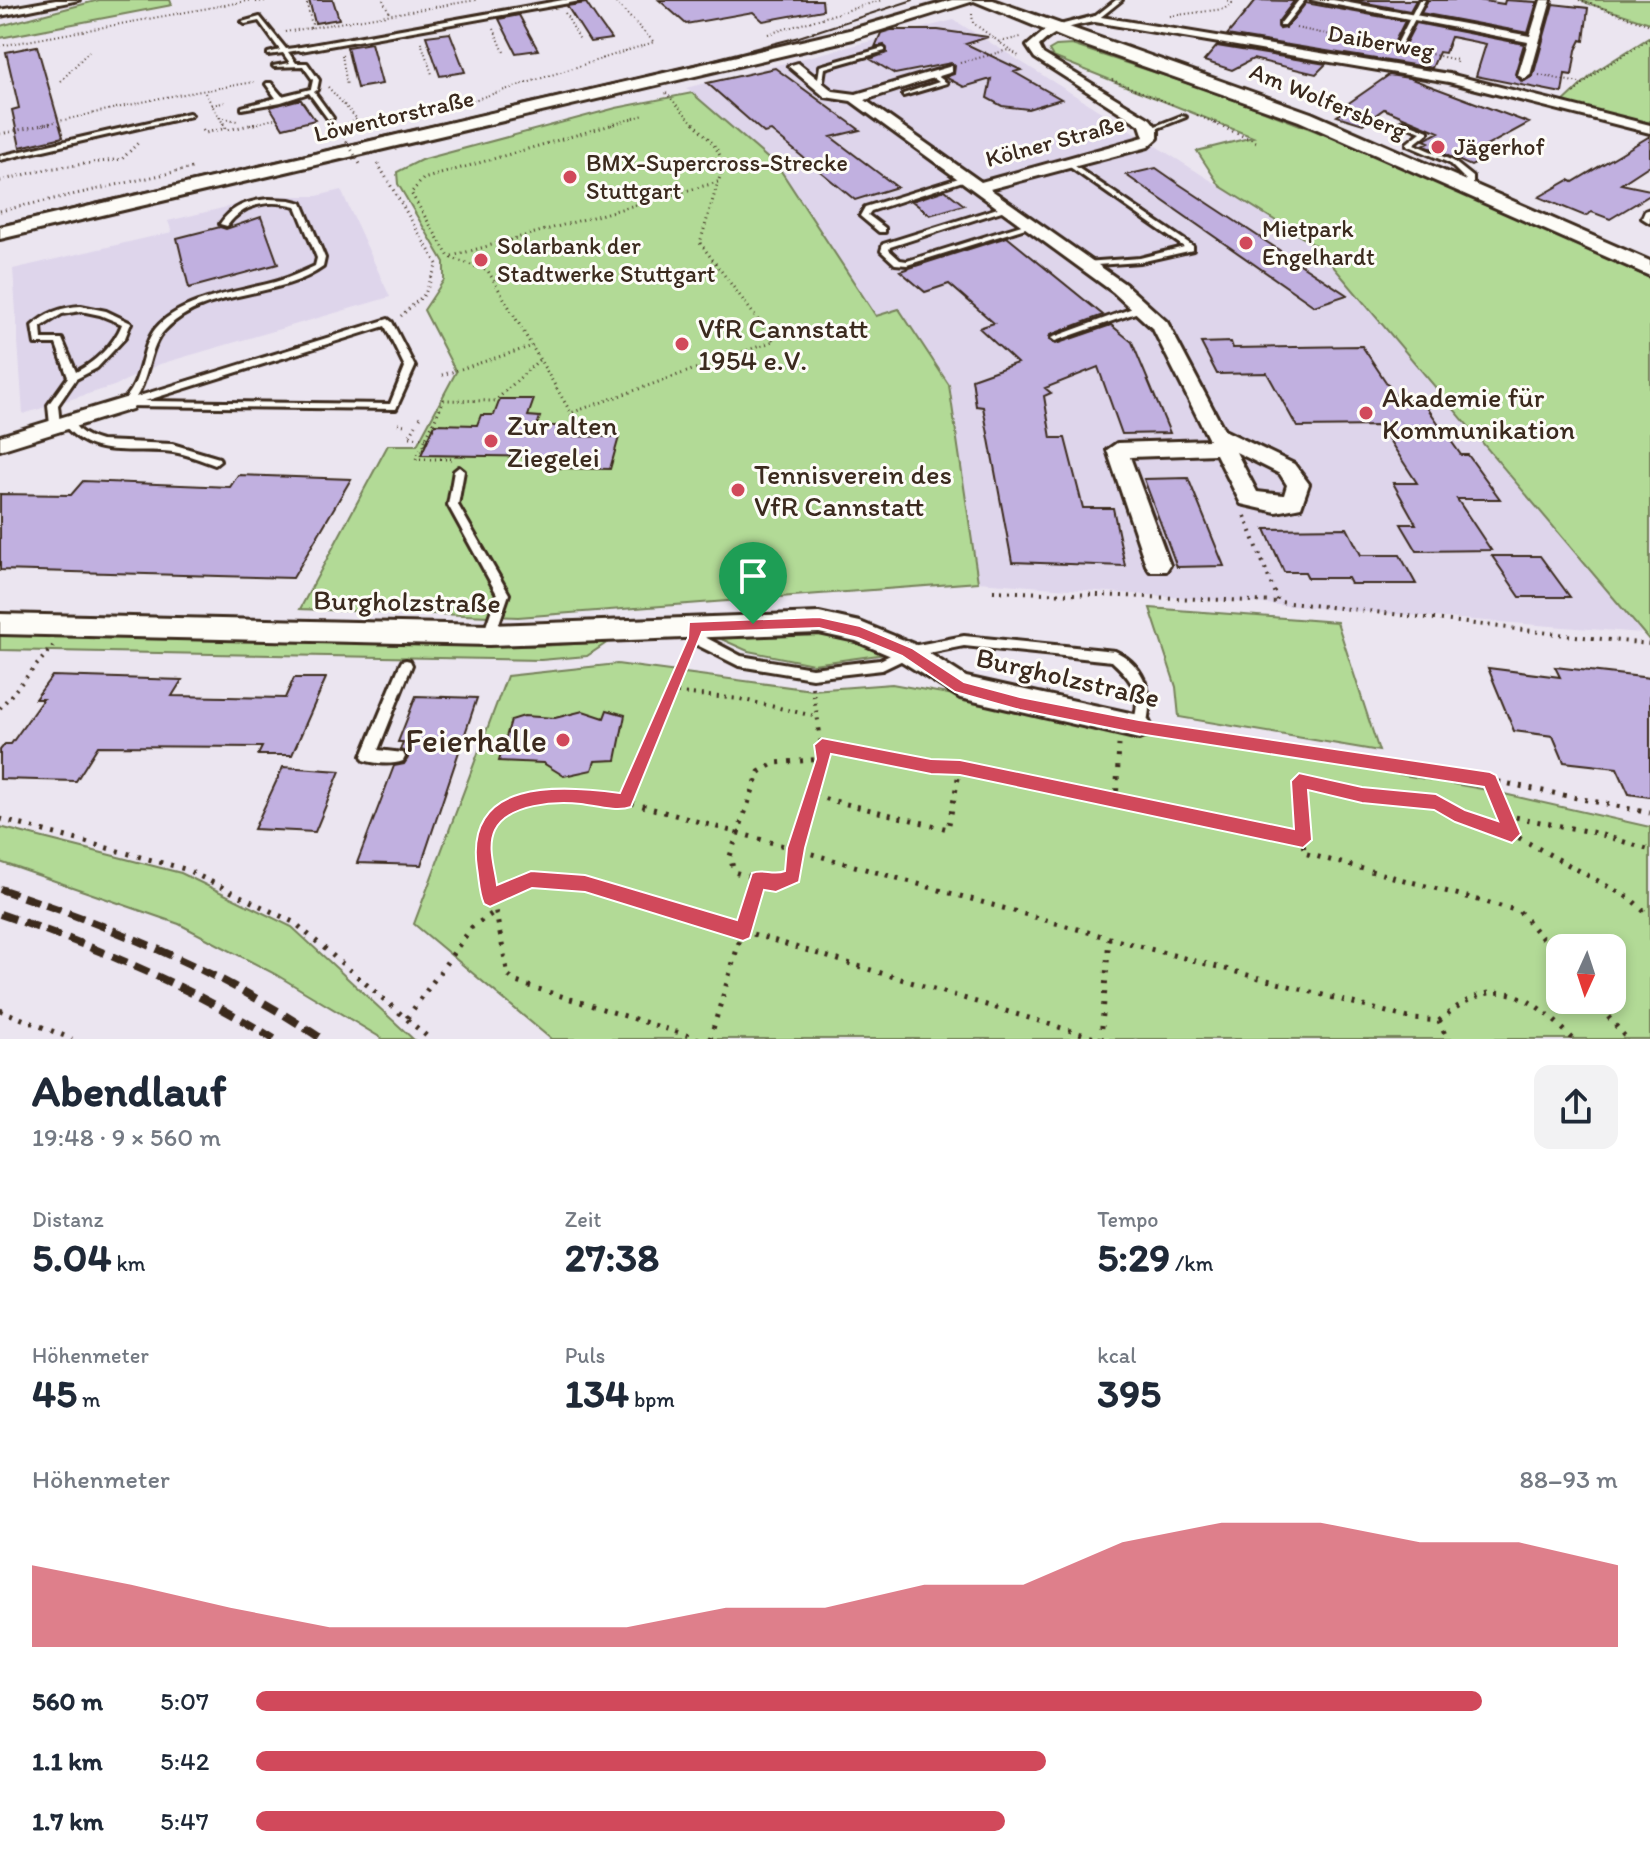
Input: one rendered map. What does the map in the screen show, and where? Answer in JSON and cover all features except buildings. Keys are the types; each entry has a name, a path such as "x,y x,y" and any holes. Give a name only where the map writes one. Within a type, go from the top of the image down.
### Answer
{"main road":[{"name":"Löwentorstraße","path":"0,233 853,34 936,4 967,0"},
{"name":"Am Wolfersberg","path":"980,0 1055,30 1305,117 1650,269"},
{"path":"936,4 1009,12"}],"street":[{"path":"0,13 74,0"},
{"path":"301,48 581,0"},
{"path":"1316,0 1536,40"},
{"path":"1524,74 1546,0"},
{"name":"Daiberweg","path":"1055,30 1095,19 1323,56 1449,78 1650,129"},
{"name":"Kölner Straße","path":"972,183 1069,164 1143,144 1151,138 1151,129 1039,56 1033,46 1039,38 1055,30"},
{"name":"Kölner Straße","path":"794,66 835,96 857,98 1085,264 1161,326 1249,498"},
{"path":"857,98 880,88 948,69"},
{"path":"874,113 887,105 889,98 880,88"},
{"path":"0,443 125,404"},
{"path":"1158,565 1117,450 1222,441 1287,469 1298,484 1293,501 1276,504 1249,498"},
{"name":"Burgholzstraße","path":"0,624 489,635 695,632 819,623 860,632 907,652 960,687 1130,725"}],"lane":[{"path":"1095,19 1119,0"},
{"path":"1282,25 1302,0"},
{"path":"1397,47 1422,0"},
{"path":"245,22 260,19 293,63"},
{"path":"252,32 268,29"},
{"path":"261,44 276,40"},
{"path":"270,54 301,48"},
{"path":"816,83 821,80 822,67 883,50"},
{"path":"276,66 305,64 316,80 311,92"},
{"path":"905,95 944,83 931,74"},
{"path":"269,84 281,100"},
{"path":"244,108 311,92"},
{"path":"311,92 330,118"},
{"path":"1151,129 1182,112"},
{"path":"0,158 189,115"},
{"path":"1403,123 1426,132 1409,144 1451,162 1470,179 1470,183 1464,185"},
{"path":"1069,164 1190,248 1140,260 1085,264"},
{"path":"882,230 864,216 868,209 972,183"},
{"path":"125,404 137,392 159,330 177,315 300,279 319,267 321,258 299,205 272,201 247,205 231,213 224,224"},
{"path":"1007,208 886,246 885,251 898,262 907,263 1031,225"},
{"path":"73,377 59,341 38,342 36,326 47,317 88,306 127,323 122,336 94,366 73,377 53,405 61,424 74,434 107,446 174,448 215,461"},
{"path":"1055,338 1141,308"},
{"path":"388,322 410,367 393,407 125,404 388,322"},
{"path":"461,465 453,505 503,594 489,635"},
{"path":"695,632 739,661 812,673 882,665 907,652 964,641 1115,656 1134,672 1146,700 1130,725"},
{"path":"398,757 369,756 406,665"}],"path":[{"path":"0,46 254,1 276,0"},
{"path":"306,0 312,25 308,29"},
{"path":"383,0 390,14"},
{"path":"285,32 476,0"},
{"path":"425,116 654,42 613,0"},
{"path":"1157,29 1171,14 1224,9 1232,3 1228,0"},
{"path":"1579,0 1650,25"},
{"path":"559,4 580,40"},
{"path":"487,16 504,52"},
{"path":"1282,25 1336,36 1323,56"},
{"path":"420,28 419,36 432,74"},
{"path":"1561,105 1598,71 1650,39"},
{"path":"339,41 347,86"},
{"path":"61,81 91,49"},
{"path":"948,69 1008,50"},
{"path":"310,71 326,75 327,85 357,119 331,132 333,137 344,136 360,164"},
{"path":"1524,74 1584,84"},
{"path":"1105,77 1182,112"},
{"path":"0,134 261,80"},
{"path":"571,413 774,341 700,243 724,168 720,151 695,120 679,111 663,91"},
{"path":"212,105 227,102"},
{"path":"1194,113 1256,142"},
{"path":"575,430 571,413 488,271 449,257 411,193 423,179 644,115"},
{"path":"0,181 47,169 122,159 160,122"},
{"path":"203,130 205,133 226,128"},
{"path":"33,163 47,169"},
{"path":"378,164 437,264 432,282 411,310 388,322"},
{"path":"0,211 195,167"},
{"path":"452,256 718,182"},
{"path":"442,375 533,346"},
{"path":"461,465 416,459 444,400 495,401 540,359"},
{"path":"416,425 409,437 426,438"},
{"path":"1249,498 1241,506 1278,602"},
{"path":"993,591 1278,602 1415,614 1650,644"},
{"path":"0,708 68,627"},
{"path":"625,801 695,632"},
{"path":"812,673 814,716 824,759 796,848 793,876 776,884 734,872 730,856 759,772 774,763 824,759"},
{"path":"669,692 740,699 814,716"},
{"path":"1116,802 1130,725"},
{"name":"Burgholzstraße","path":"1130,725 1490,780 1650,813"},
{"path":"822,745 931,767 960,768 1303,840"},
{"path":"813,796 948,829 960,768"},
{"path":"1490,780 1512,834"},
{"path":"1546,943 1519,911 1304,853 1299,781 1362,795 1436,802 1461,817 1512,834 1631,899 1650,917"},
{"path":"699,1039 516,982 508,975 490,898 483,846 488,826 497,814 525,800 568,794 625,801 1109,938 1413,1019 1439,1021 1477,991 1510,991 1535,1004 1573,1039"},
{"path":"1505,815 1596,833 1650,850"},
{"path":"0,819 185,869 295,923 430,1039"},
{"path":"490,898 531,879 585,883 1100,1039 1109,938"},
{"path":"710,1039 758,879"},
{"path":"407,1018 472,927 493,913"},
{"path":"0,1010 72,1039"},
{"path":"1606,1014 1627,1039"},
{"path":"1439,1021 1447,1039"}],"shaded area":[{"path":"954,20 1316,246 1642,633 978,582 949,385 877,317 779,168 686,88"},
{"path":"341,190 390,297 160,364 114,386 23,414 13,269 172,232 168,221 273,196 317,196"}],"green space":[{"path":"99,0 170,0 172,5 0,38 0,26"},
{"path":"1582,0 1650,0 1650,23 1587,3"},
{"path":"1650,37 1650,130 1559,106 1596,71"},
{"path":"1072,45 1217,93 1383,157 1650,278 1650,641 1316,246 1220,186 1197,151 1253,137 1053,57 1049,50 1056,46"},
{"name":"VfR Cannstatt 1954 e.V.","path":"692,93 779,168 876,316 899,309 949,385 978,582 518,617 300,609 388,445 417,445 456,372 424,310 444,280 444,262 398,184 397,172 421,160 616,108"},
{"path":"1150,608 1337,622 1379,751 1179,717 1176,687"},
{"path":"815,627 886,654 813,664 748,651 710,634"},
{"path":"0,630 539,646 608,642 587,656 541,660 0,650"},
{"path":"617,664 812,690 892,684 1482,789 1650,827 1650,1039 551,1039 414,924 507,676"},
{"path":"0,827 181,873 292,927 413,1039 383,1039 275,974 179,924 0,862"}],"tram line":[{"path":"0,225 683,67 799,37 913,0"}],"railway":[{"path":"0,889 126,935 166,953 246,993 322,1039"},
{"path":"0,914 140,969 208,1001 274,1039"}],"place":[{"name":"Jägerhof","path":"1438,147"},
{"name":"BMX-Supercross-Strecke Stuttgart","path":"570,177"},
{"name":"Mietpark Engelhardt","path":"1246,243"},
{"name":"Solarbank der Stadtwerke Stuttgart","path":"481,260"},
{"name":"VfR Cannstatt 1954 e.V.","path":"682,344"},
{"name":"Akademie für Kommunikation","path":"1366,413"},
{"name":"Zur alten Ziegelei","path":"491,441"},
{"name":"Tennisverein des VfR Cannstatt","path":"738,490"},
{"name":"Feierhalle","path":"563,740"}],"route":[{"path":"819,623 860,632 907,652 960,687 1020,704 1336,759 1490,780 1512,834 1461,817 1436,802 1362,795 1299,781 1303,840 960,768 931,767 822,745 824,759 796,848 793,876 776,884 758,879 743,931 585,883 531,879 490,898 483,846 488,826 497,814 525,800 568,794 625,801 669,692 695,638 694,626 753,624 819,623"}]}
